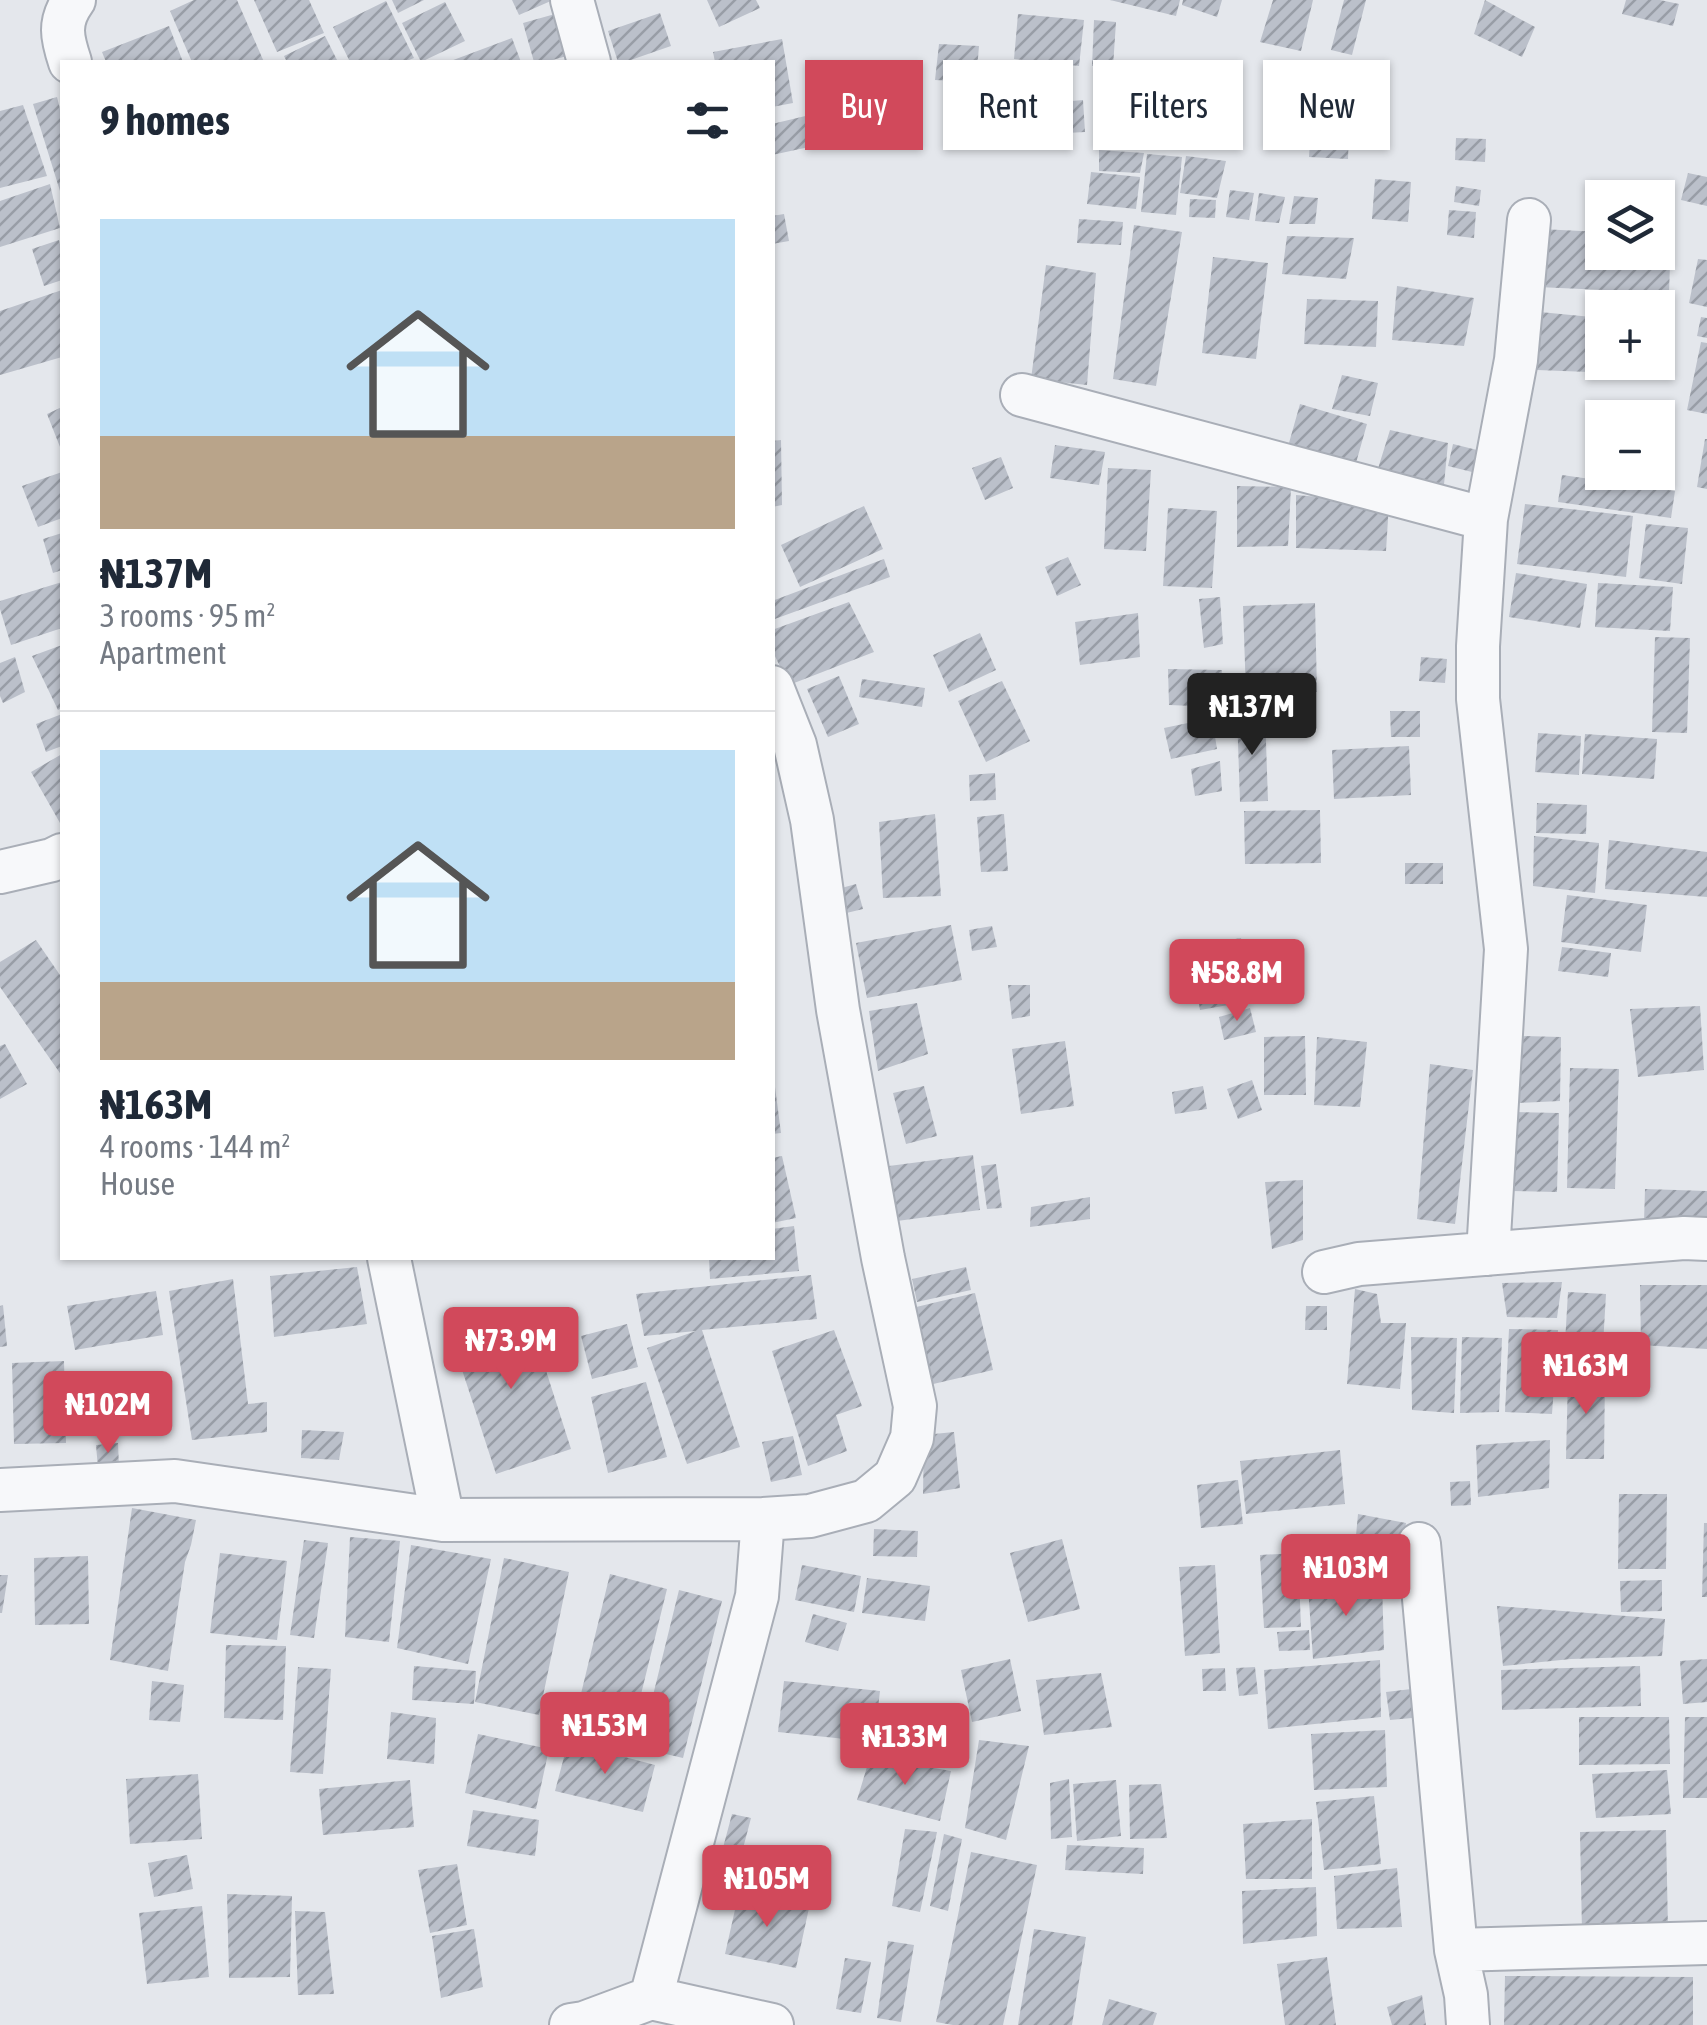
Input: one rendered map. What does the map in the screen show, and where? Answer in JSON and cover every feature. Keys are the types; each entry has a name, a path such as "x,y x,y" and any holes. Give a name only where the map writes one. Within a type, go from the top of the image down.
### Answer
{"street":[{"path":"69,60 63,41 64,14 74,0"},
{"path":"572,0 588,60"},
{"path":"1488,1254 1506,949 1478,698 1478,646 1486,519 1516,360 1530,220"},
{"path":"1022,395 1486,519"},
{"path":"0,1490 175,1481 443,1520 763,1519 810,1516 866,1501 895,1477 912,1438 915,1406 882,1258 838,1010 812,820 795,745 775,695"},
{"path":"0,872 60,856"},
{"path":"1324,1272 1358,1264 1707,1239"},
{"path":"389,1260 443,1520"},
{"path":"650,1998 757,1596 763,1519"},
{"path":"1418,1544 1456,1950 1468,2025"},
{"path":"1456,1950 1707,1943"},
{"path":"571,2025 650,1998 772,2025"}],"building":[{"path":"194,0 237,0 263,60 191,60 170,11"},
{"path":"254,0 309,0 324,33 277,52"},
{"path":"392,0 424,0 398,13"},
{"path":"512,0 553,0 519,15"},
{"path":"707,0 756,0 760,8 719,27"},
{"path":"1110,0 1180,0 1176,16"},
{"path":"1183,0 1222,0 1217,17 1182,5"},
{"path":"1273,0 1313,0 1301,51 1260,42"},
{"path":"1344,0 1366,0 1352,55 1331,50"},
{"path":"1485,0 1535,27 1522,57 1474,34"},
{"path":"1626,0 1679,4 1673,26 1622,14"},
{"path":"386,1 414,58 349,60 333,27"},
{"path":"445,2 465,41 420,60 402,23"},
{"path":"660,13 671,46 631,60 617,60 608,31"},
{"path":"555,14 567,56 533,60 523,23"},
{"path":"1018,14 1084,20 1079,66 1073,65 1073,60 1014,59"},
{"path":"1094,20 1116,22 1113,60 1093,60 1092,66"},
{"path":"169,26 182,60 105,60 102,52"},
{"path":"325,36 337,60 286,60 284,56"},
{"path":"512,38 520,60 453,60"},
{"path":"782,39 793,103 775,106 775,60 715,60 713,52"},
{"path":"939,44 979,46 978,60 943,60 943,80 935,80"},
{"path":"57,97 60,191 33,104"},
{"path":"1083,100 1085,132 1073,133 1073,101"},
{"path":"23,105 47,176 0,188 0,111"},
{"path":"805,116 805,148 775,154 775,123"},
{"path":"1456,138 1486,139 1485,162 1455,160"},
{"path":"1099,150 1144,153 1140,173 1099,171"},
{"path":"1309,150 1348,150 1348,159 1309,157"},
{"path":"1147,154 1182,157 1176,215 1141,212"},
{"path":"1186,156 1226,161 1217,198 1180,193"},
{"path":"1091,172 1140,177 1136,209 1087,204"},
{"path":"1688,173 1707,177 1707,206 1681,200"},
{"path":"1375,179 1411,182 1408,222 1372,219"},
{"path":"50,184 60,228 0,247 0,201"},
{"path":"1456,186 1481,190 1479,206 1454,202"},
{"path":"1230,190 1254,193 1249,220 1226,217"},
{"path":"1259,193 1285,197 1279,223 1255,221"},
{"path":"1294,196 1318,198 1315,224 1289,224"},
{"path":"1190,199 1216,200 1215,218 1189,217"},
{"path":"1449,210 1476,212 1474,238 1447,235"},
{"path":"784,214 789,241 775,243 775,216"},
{"path":"1079,219 1123,222 1121,245 1077,243"},
{"path":"1134,225 1182,232 1156,386 1113,379"},
{"path":"1540,229 1585,231 1585,270 1670,270 1669,290 1538,287"},
{"path":"1287,236 1354,238 1346,279 1282,274"},
{"path":"59,240 60,281 44,286 32,249"},
{"path":"1213,257 1268,263 1256,359 1202,353"},
{"path":"1698,259 1707,260 1707,307 1689,303"},
{"path":"1046,265 1096,273 1087,385 1031,379"},
{"path":"1397,286 1474,298 1464,346 1392,340"},
{"path":"60,291 60,358 0,375 0,311"},
{"path":"1307,299 1378,301 1376,347 1304,344"},
{"path":"1540,312 1585,316 1585,372 1537,370"},
{"path":"1701,317 1707,318 1707,338 1697,336"},
{"path":"1701,342 1707,343 1707,414 1687,410"},
{"path":"1342,375 1378,383 1370,416 1332,409"},
{"path":"1300,404 1367,424 1354,470 1287,450"},
{"path":"60,408 60,447 47,414"},
{"path":"1390,430 1448,443 1443,495 1376,475"},
{"path":"1707,439 1707,489 1697,487"},
{"path":"781,440 782,505 775,506 775,441"},
{"path":"1453,444 1477,450 1472,472 1448,466"},
{"path":"1055,445 1105,452 1099,485 1050,478"},
{"path":"1001,457 1013,488 985,500 972,468"},
{"path":"1108,468 1151,470 1146,551 1104,549"},
{"path":"60,473 60,519 38,527 22,486"},
{"path":"1562,475 1585,478 1585,490 1675,491 1671,518 1558,502"},
{"path":"1237,486 1291,487 1288,546 1237,547"},
{"path":"1296,495 1389,503 1386,551 1296,548"},
{"path":"1525,504 1633,516 1626,577 1517,564"},
{"path":"864,506 883,549 800,587 781,545"},
{"path":"1168,508 1217,511 1212,588 1163,586"},
{"path":"1646,524 1688,528 1682,584 1639,578"},
{"path":"60,534 60,571 53,573 43,539"},
{"path":"1068,557 1081,585 1057,596 1045,567"},
{"path":"884,559 890,577 775,619 775,600"},
{"path":"1516,573 1587,584 1580,628 1509,617"},
{"path":"60,583 60,629 11,645 0,601"},
{"path":"1598,583 1673,587 1670,631 1595,627"},
{"path":"1220,597 1223,644 1204,648 1199,599"},
{"path":"849,602 874,652 789,685 775,656 775,629"},
{"path":"1315,603 1317,692 1246,694 1243,606"},
{"path":"1138,613 1140,657 1080,665 1075,622"},
{"path":"980,633 996,670 949,692 933,655"},
{"path":"1655,637 1690,638 1687,733 1652,732"},
{"path":"60,646 60,709 58,710 32,656"},
{"path":"15,657 25,692 3,703 0,663"},
{"path":"1421,657 1447,659 1445,683 1419,681"},
{"path":"1168,669 1222,670 1218,707 1169,705"},
{"path":"839,676 859,724 828,737 807,689"},
{"path":"862,679 925,688 922,707 859,697"},
{"path":"1002,681 1030,741 986,762 958,701"},
{"path":"1390,711 1420,711 1420,737 1391,737"},
{"path":"1265,713 1268,801 1240,802 1237,714"},
{"path":"60,715 60,747 46,752 36,724"},
{"path":"1212,718 1217,749 1171,759 1164,728"},
{"path":"1538,733 1581,736 1579,775 1535,772"},
{"path":"1585,734 1657,739 1654,779 1582,774"},
{"path":"1409,746 1411,795 1334,799 1332,750"},
{"path":"60,755 60,823 31,772"},
{"path":"1220,761 1222,791 1195,796 1191,769"},
{"path":"995,773 996,800 970,801 969,775"},
{"path":"1537,803 1587,805 1586,834 1536,833"},
{"path":"1320,810 1321,863 1245,864 1244,811"},
{"path":"935,814 941,896 883,898 879,822"},
{"path":"1004,814 1008,871 981,872 977,817"},
{"path":"1534,836 1599,843 1595,893 1533,886"},
{"path":"1609,840 1707,852 1707,897 1605,889"},
{"path":"1405,863 1443,863 1443,884 1405,884"},
{"path":"856,884 863,909 834,916 827,892"},
{"path":"1567,895 1647,905 1641,952 1561,942"},
{"path":"951,925 962,980 867,998 856,943"},
{"path":"992,926 997,947 972,951 969,930"},
{"path":"1241,938 1251,1001 1200,1010 1190,947"},
{"path":"36,940 60,975 60,1073 0,987 0,962"},
{"path":"1562,947 1611,953 1608,977 1558,971"},
{"path":"1008,985 1030,985 1030,1016 1012,1019"},
{"path":"917,1003 928,1054 878,1071 869,1011"},
{"path":"1700,1006 1704,1070 1638,1077 1630,1009"},
{"path":"1250,1008 1256,1032 1224,1040 1219,1017"},
{"path":"1305,1036 1306,1095 1264,1095 1264,1037"},
{"path":"1521,1036 1561,1037 1560,1101 1518,1103"},
{"path":"1317,1037 1367,1042 1360,1107 1314,1105"},
{"path":"1065,1041 1074,1106 1021,1114 1012,1049"},
{"path":"5,1044 27,1084 0,1099 0,1046"},
{"path":"1430,1064 1473,1070 1455,1224 1417,1219"},
{"path":"1570,1068 1619,1069 1615,1189 1567,1188"},
{"path":"1252,1080 1262,1110 1238,1119 1227,1089"},
{"path":"924,1086 937,1136 906,1144 893,1093"},
{"path":"1203,1086 1207,1109 1175,1114 1172,1092"},
{"path":"775,1087 781,1133 775,1134"},
{"path":"1512,1112 1559,1113 1557,1192 1510,1191"},
{"path":"973,1155 980,1210 897,1221 889,1166"},
{"path":"782,1156 796,1218 775,1222 775,1157"},
{"path":"996,1164 1002,1208 987,1209 981,1166"},
{"path":"1303,1180 1303,1240 1272,1249 1265,1182"},
{"path":"1645,1189 1707,1191 1707,1224 1644,1222"},
{"path":"1090,1197 1090,1219 1030,1227 1031,1207"},
{"path":"794,1226 799,1271 710,1279 709,1260 775,1260 775,1229"},
{"path":"357,1267 367,1324 274,1337 270,1276"},
{"path":"966,1267 971,1290 917,1302 912,1279"},
{"path":"811,1275 817,1319 702,1330 740,1447 687,1464 647,1348 696,1331 644,1336 636,1294"},
{"path":"233,1279 248,1404 267,1402 267,1432 192,1440 169,1291"},
{"path":"1562,1282 1557,1318 1507,1317 1502,1283"},
{"path":"1640,1285 1707,1285 1707,1349 1641,1345"},
{"path":"1355,1289 1377,1294 1381,1323 1406,1323 1400,1389 1347,1384"},
{"path":"156,1291 163,1335 75,1350 67,1306"},
{"path":"1568,1292 1606,1294 1602,1362 1564,1360"},
{"path":"975,1293 993,1370 929,1385 912,1308"},
{"path":"3,1305 7,1346 0,1347 0,1306"},
{"path":"1306,1306 1327,1306 1327,1330 1305,1330"},
{"path":"527,1311 571,1449 496,1474 451,1336"},
{"path":"627,1324 638,1367 592,1379 581,1336"},
{"path":"1509,1329 1558,1330 1552,1414 1505,1412"},
{"path":"834,1330 862,1406 836,1415 847,1451 808,1466 772,1351"},
{"path":"1411,1337 1457,1338 1454,1413 1412,1410"},
{"path":"1462,1337 1502,1338 1499,1412 1460,1413"},
{"path":"64,1361 66,1443 14,1444 12,1363"},
{"path":"1568,1375 1605,1375 1604,1459 1566,1459"},
{"path":"646,1382 667,1457 608,1473 591,1397"},
{"path":"302,1430 344,1432 339,1460 301,1458"},
{"path":"954,1432 960,1488 923,1494 924,1435"},
{"path":"793,1436 802,1475 771,1482 762,1442"},
{"path":"1550,1440 1549,1488 1478,1497 1476,1445"},
{"path":"118,1443 119,1467 98,1468 96,1445"},
{"path":"1340,1450 1345,1504 1246,1514 1240,1461"},
{"path":"1238,1480 1243,1524 1201,1528 1197,1485"},
{"path":"1470,1481 1471,1505 1451,1506 1450,1482"},
{"path":"1619,1494 1667,1494 1666,1569 1618,1569"},
{"path":"132,1508 196,1520 185,1562 168,1671 110,1660"},
{"path":"1358,1514 1406,1523 1401,1556 1354,1557"},
{"path":"1707,1523 1707,1597 1702,1597"},
{"path":"874,1529 918,1531 917,1557 873,1556"},
{"path":"350,1537 400,1541 389,1642 345,1637"},
{"path":"1062,1539 1080,1609 1028,1622 1010,1553"},
{"path":"304,1540 328,1543 314,1638 290,1635"},
{"path":"411,1545 491,1559 468,1664 397,1648"},
{"path":"220,1553 287,1561 277,1640 210,1633"},
{"path":"1298,1553 1301,1627 1264,1628 1260,1555"},
{"path":"88,1556 89,1624 35,1625 34,1558"},
{"path":"504,1558 569,1572 539,1715 475,1702"},
{"path":"802,1565 861,1576 854,1612 795,1600"},
{"path":"1215,1565 1220,1653 1185,1656 1179,1567"},
{"path":"610,1574 667,1589 627,1751 571,1735"},
{"path":"0,1575 8,1575 2,1613 0,1613"},
{"path":"867,1578 930,1586 925,1621 862,1613"},
{"path":"1662,1580 1662,1611 1621,1612 1620,1581"},
{"path":"1382,1582 1384,1650 1313,1659 1308,1587"},
{"path":"679,1590 722,1601 683,1758 640,1748"},
{"path":"1497,1606 1665,1619 1662,1656 1503,1666"},
{"path":"813,1614 847,1623 838,1651 805,1642"},
{"path":"1309,1630 1310,1650 1279,1651 1277,1632"},
{"path":"226,1645 286,1646 283,1720 224,1718"},
{"path":"1010,1659 1021,1711 972,1722 961,1670"},
{"path":"1707,1659 1707,1702 1683,1704 1680,1661"},
{"path":"1380,1660 1381,1717 1268,1729 1264,1670"},
{"path":"414,1666 476,1671 474,1704 412,1700"},
{"path":"1640,1666 1641,1706 1502,1710 1501,1670"},
{"path":"298,1667 331,1669 323,1774 290,1772"},
{"path":"1255,1667 1258,1694 1239,1696 1236,1668"},
{"path":"1225,1668 1226,1691 1203,1691 1202,1669"},
{"path":"1101,1673 1112,1727 1044,1735 1036,1680"},
{"path":"152,1681 184,1685 180,1722 149,1720"},
{"path":"784,1681 880,1691 874,1742 778,1732"},
{"path":"1420,1688 1423,1717 1390,1720 1386,1692"},
{"path":"391,1712 436,1718 434,1764 387,1759"},
{"path":"1579,1717 1669,1717 1670,1764 1579,1765"},
{"path":"1685,1717 1707,1717 1707,1798 1683,1798"},
{"path":"1385,1730 1387,1787 1314,1790 1311,1734"},
{"path":"478,1734 549,1749 536,1809 465,1793"},
{"path":"979,1740 1029,1746 1006,1840 965,1828"},
{"path":"568,1742 655,1765 643,1812 555,1791"},
{"path":"870,1757 951,1771 940,1821 857,1800"},
{"path":"1667,1770 1671,1814 1596,1818 1592,1774"},
{"path":"198,1774 202,1839 130,1844 126,1779"},
{"path":"1069,1779 1072,1837 1051,1839 1050,1783"},
{"path":"410,1780 414,1827 323,1835 319,1789"},
{"path":"1116,1780 1121,1836 1077,1841 1073,1784"},
{"path":"1161,1784 1167,1838 1130,1839 1129,1785"},
{"path":"1374,1796 1381,1864 1324,1870 1316,1802"},
{"path":"473,1810 539,1820 535,1856 467,1846"},
{"path":"732,1814 751,1818 731,1894 712,1889"},
{"path":"1312,1819 1312,1879 1246,1879 1243,1824"},
{"path":"905,1829 937,1832 920,1912 892,1906"},
{"path":"1666,1830 1668,1930 1582,1932 1580,1832"},
{"path":"944,1834 962,1839 948,1911 930,1906"},
{"path":"1067,1845 1144,1848 1143,1874 1065,1870"},
{"path":"971,1852 1037,1865 1003,2025 936,2022"},
{"path":"187,1855 193,1889 154,1897 148,1863"},
{"path":"457,1864 467,1925 430,1933 418,1870"},
{"path":"1397,1868 1402,1927 1337,1929 1334,1876"},
{"path":"1316,1887 1317,1936 1243,1944 1242,1891"},
{"path":"739,1892 809,1908 796,1968 725,1954"},
{"path":"227,1894 292,1896 290,1977 229,1978"},
{"path":"202,1906 209,1977 147,1984 139,1913"},
{"path":"295,1911 325,1912 334,1994 298,1995"},
{"path":"474,1929 483,1987 441,1998 432,1936"},
{"path":"1034,1929 1086,1937 1072,2025 1018,2025"},
{"path":"888,1941 914,1945 901,2022 877,2018"},
{"path":"1327,1957 1336,2025 1285,2025 1277,1964"},
{"path":"845,1958 871,1962 861,2013 836,2009"},
{"path":"1505,1976 1693,1977 1693,2025 1504,2025"},
{"path":"1422,1995 1426,2025 1392,2025 1387,2007"},
{"path":"1109,1999 1157,2013 1153,2025 1102,2025"}]}
